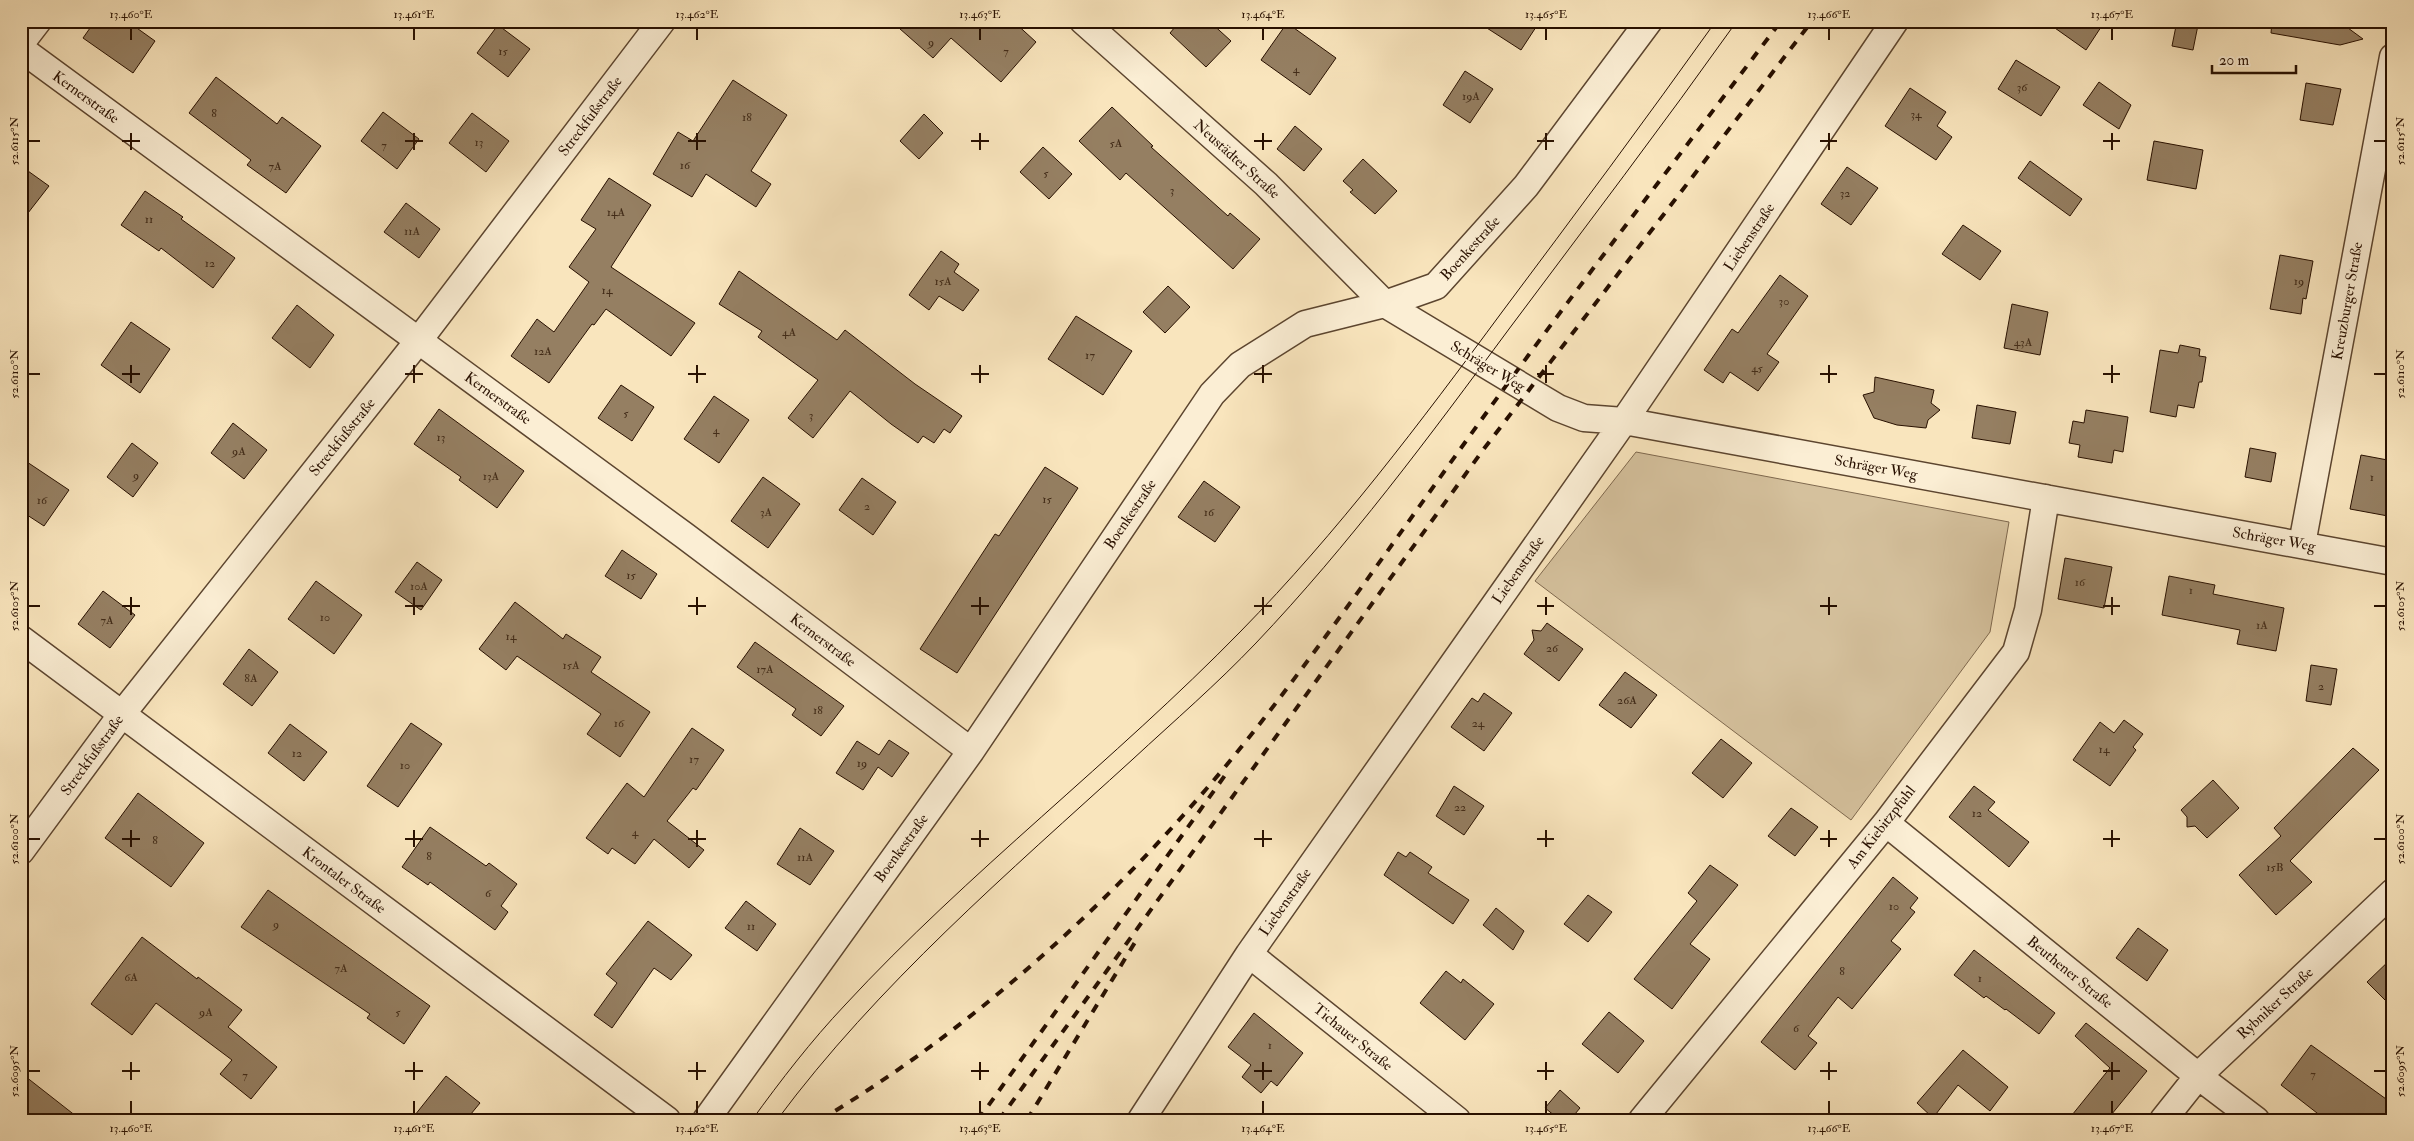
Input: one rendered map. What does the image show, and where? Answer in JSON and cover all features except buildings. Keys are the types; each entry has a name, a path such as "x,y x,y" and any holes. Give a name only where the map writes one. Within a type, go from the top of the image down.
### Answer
{"street":[{"path":"21,43 38,21"},
{"name":"Streckfußstraße","path":"21,851 122,714 419,340 662,21"},
{"name":"Neustädter Straße","path":"1083,21 1266,184 1385,304"},
{"name":"Boenkestraße","path":"706,1120 971,751 1212,394 1240,365 1306,324 1385,304 1436,286 1526,186 1649,21"},
{"name":"Liebenstraße","path":"1142,1120 1249,954 1624,421 1895,21"},
{"name":"Kernerstraße","path":"21,49 419,340 971,751"},
{"name":"Kreuzburger Straße","path":"2302,544 2393,57"},
{"name":"Schräger Weg","path":"1385,304 1558,408 1584,418 1624,421 2393,562"},
{"name":"Am Kiebitzpfuhl","path":"1642,1120 1886,823 2016,652 2028,610 2046,498"},
{"name":"Krontaler Straße","path":"21,638 667,1120"},
{"name":"Beuthener Straße","path":"1886,823 2198,1076 2256,1120"},
{"name":"Rybniker Straße","path":"2162,1120 2198,1076 2393,892"},
{"name":"Tichauer Straße","path":"1249,954 1457,1120"}],"shaded area":[{"path":"1636,452 2009,522 1990,632 1851,820 1535,581"}],"tram line":[{"path":"752,1120 820,1033 892,956 991,862 1193,679 1241,631 1311,555 1345,516 1440,395 1716,21"},
{"path":"777,1120 816,1070 901,976 992,887 1226,673 1324,568 1449,410 1653,137 1737,21"}],"railway":[{"path":"820,1120 882,1080 943,1037 1059,941 1114,889 1215,778 1290,684 1553,322 1781,21"},
{"path":"999,1120 1483,450 1812,21"},
{"path":"978,1120 1226,774"},
{"path":"1027,1120 1137,939"}]}
